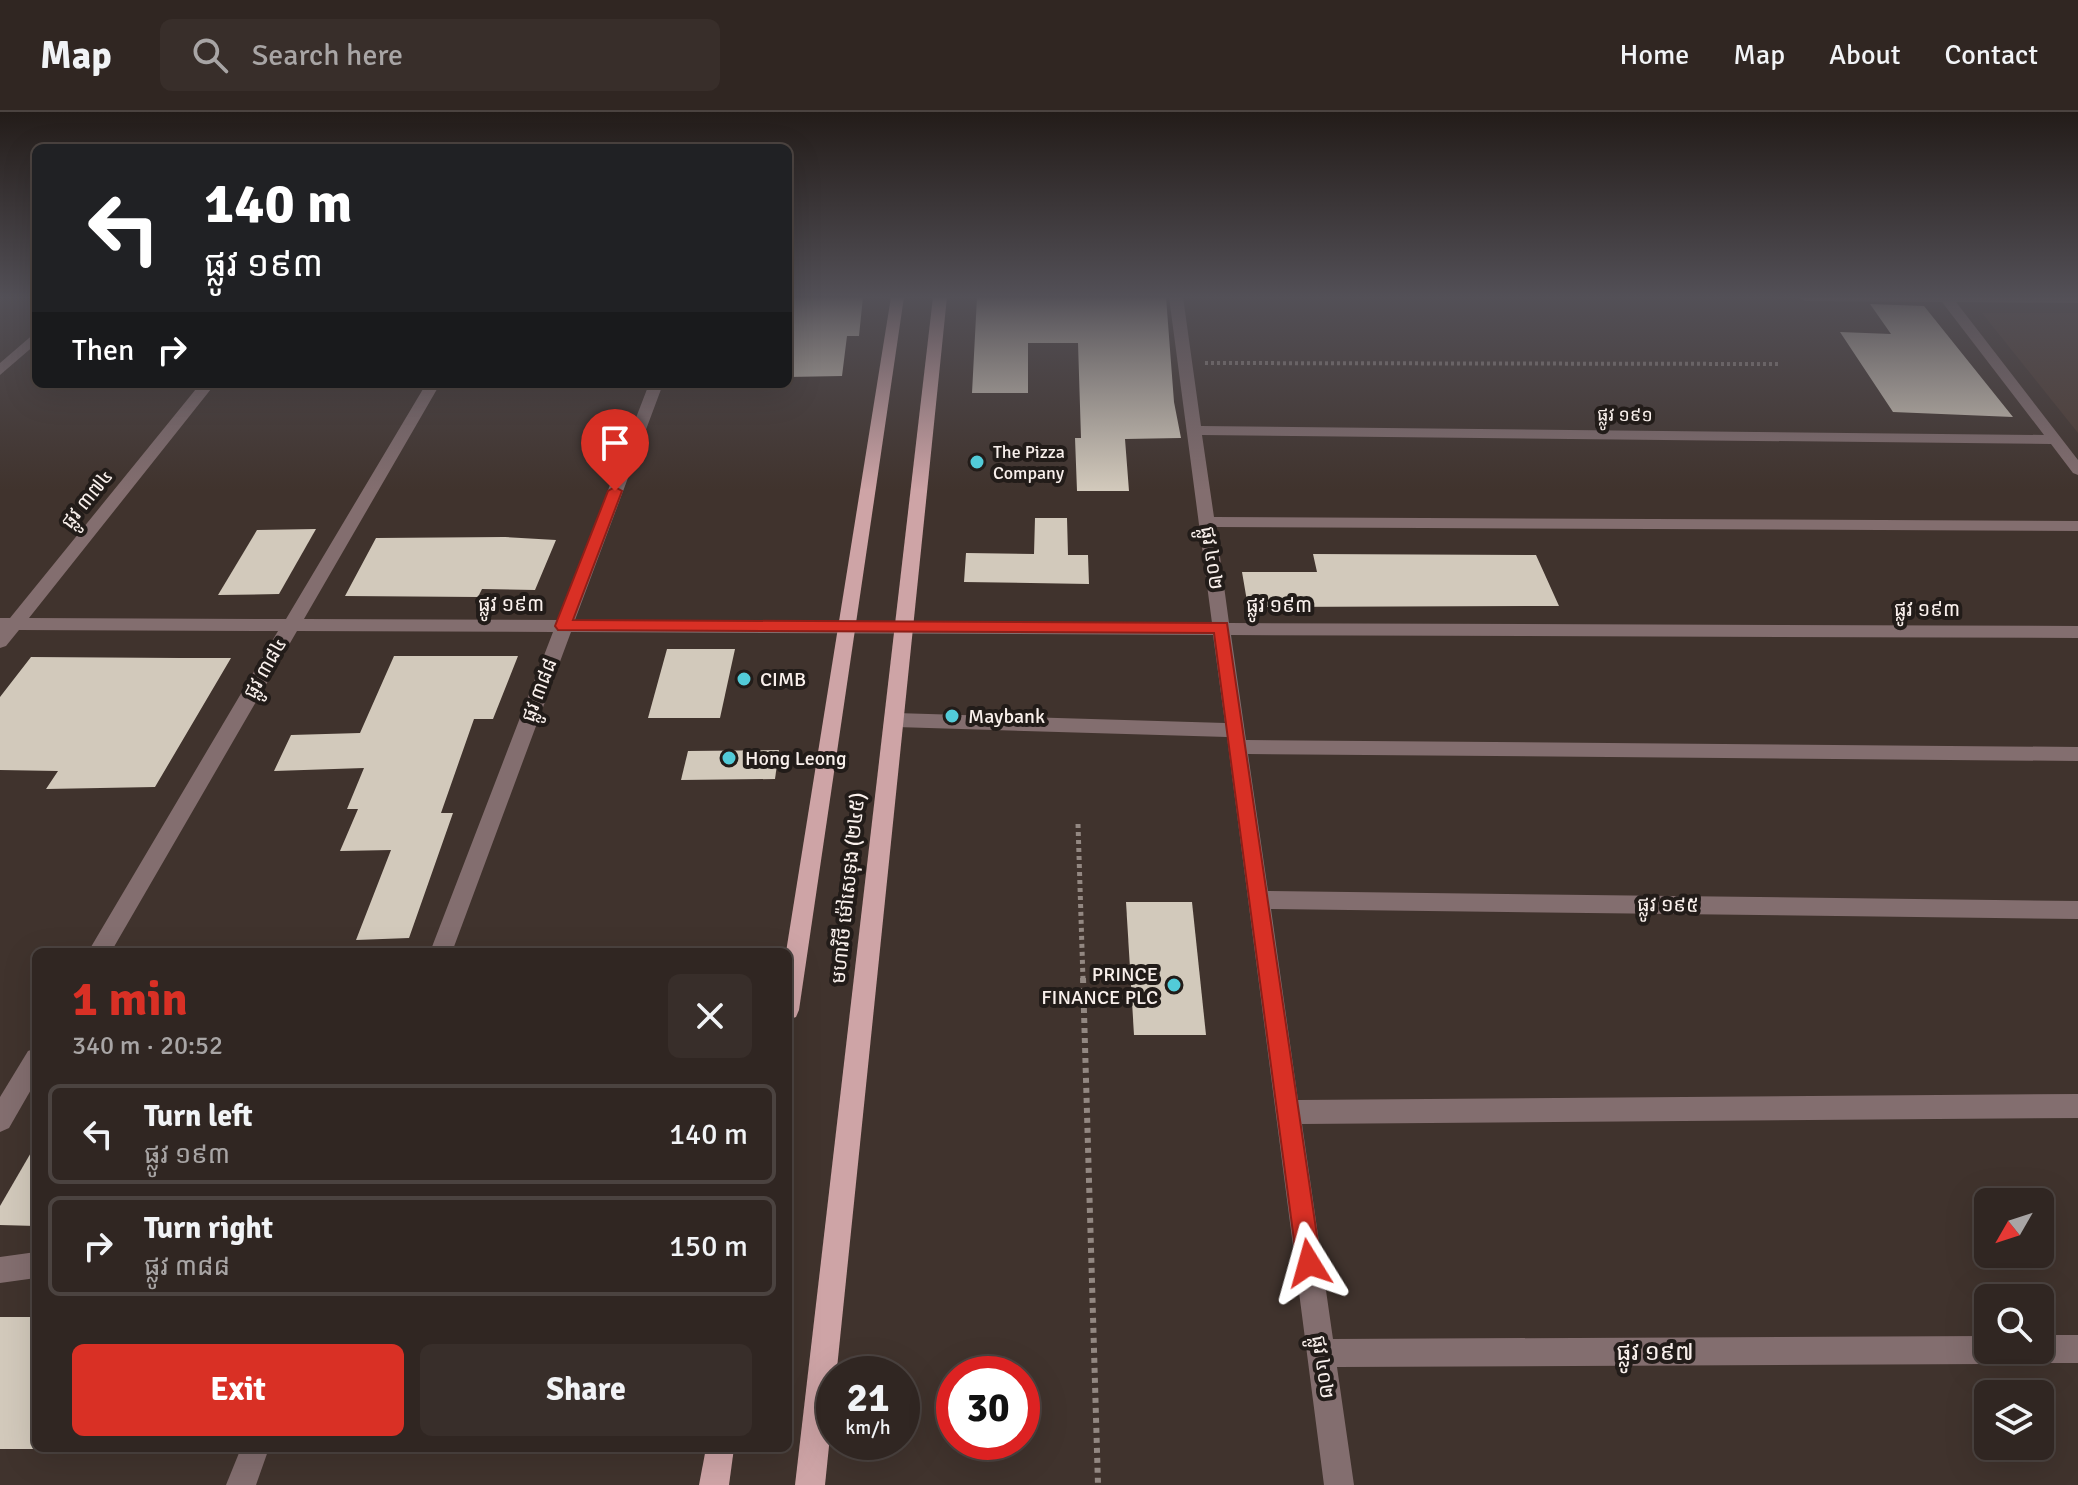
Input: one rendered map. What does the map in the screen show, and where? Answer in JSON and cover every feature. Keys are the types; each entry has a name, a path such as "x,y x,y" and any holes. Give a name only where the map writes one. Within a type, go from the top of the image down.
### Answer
{"main road":[{"name":"មហាវិថី ម៉ៅសេទុង (២៤៥)","path":"792,984 888,361"},
{"name":"មហាវិថី ម៉ៅសេទុង (២៤៥)","path":"810,1485 933,361"},
{"path":"714,1485 719,1452"}],"street":[{"path":"1994,361 2078,470"},
{"name":"ផ្លូវ ៤០២","path":"1185,363 1339,1485"},
{"name":"ផ្លូវ ៣៧៤","path":"0,642 7,624 205,388"},
{"name":"ផ្លូវ ៣៨៤","path":"101,948 431,388"},
{"name":"ផ្លូវ ៣៨៨","path":"442,948 654,388"},
{"name":"ផ្លូវ ១៩១","path":"1195,430 2054,440"},
{"path":"1207,522 2078,526"},
{"name":"ផ្លូវ ១៩៣","path":"7,624 2078,632"},
{"path":"896,720 1236,738 2078,754"},
{"name":"ផ្លូវ ១៩៥","path":"1259,900 2078,910"},
{"path":"0,1120 32,1066"},
{"path":"1288,1112 2078,1106"},
{"path":"0,1270 32,1266"},
{"path":"2054,1349 2078,1349"},
{"name":"ផ្លូវ ១៩៧","path":"1321,1353 1974,1350"},
{"path":"241,1485 253,1452"}],"path":[{"path":"1185,363 1780,364"},
{"path":"1078,824 1098,1485"}],"shaded area":[{"path":"2020,361 2078,361 2078,433"}],"building":[{"path":"792,361 844,361 842,376 792,377"},
{"path":"974,361 1028,361 1028,393 972,393"},
{"path":"1079,361 1171,361 1181,438 1125,439 1129,491 1077,491 1075,438 1081,438"},
{"path":"1859,361 1968,361 2013,417 1893,412"},
{"path":"1035,518 1067,518 1068,555 1088,555 1089,584 964,582 966,553 1034,554"},
{"path":"316,529 279,594 218,595 257,530"},
{"path":"505,537 556,540 535,590 482,589 478,597 345,596 376,538"},
{"path":"1313,554 1536,555 1559,606 1248,607 1242,572 1317,572"},
{"path":"667,649 735,649 720,718 648,718"},
{"path":"394,656 518,656 493,719 474,719 441,813 453,813 409,938 356,940 391,850 340,851 358,809 347,809 364,768 274,771 291,735 360,733"},
{"path":"31,657 231,658 155,787 46,789 58,771 0,770 0,697"},
{"path":"779,750 775,779 681,780 688,751"},
{"path":"1126,902 1192,902 1206,1035 1134,1035"},
{"path":"32,1151 32,1226 0,1225 0,1206"},
{"path":"0,1317 32,1317 32,1449 0,1449"}],"place":[{"name":"The Pizza Company","path":"977,462"},
{"name":"CIMB","path":"744,679"},
{"name":"Maybank","path":"952,716"},
{"name":"Hong Leong","path":"729,758"},
{"name":"PRINCE FINANCE PLC","path":"1174,985"}],"route":[{"path":"615,491 563,626 1222,627 1309,1263"}]}
